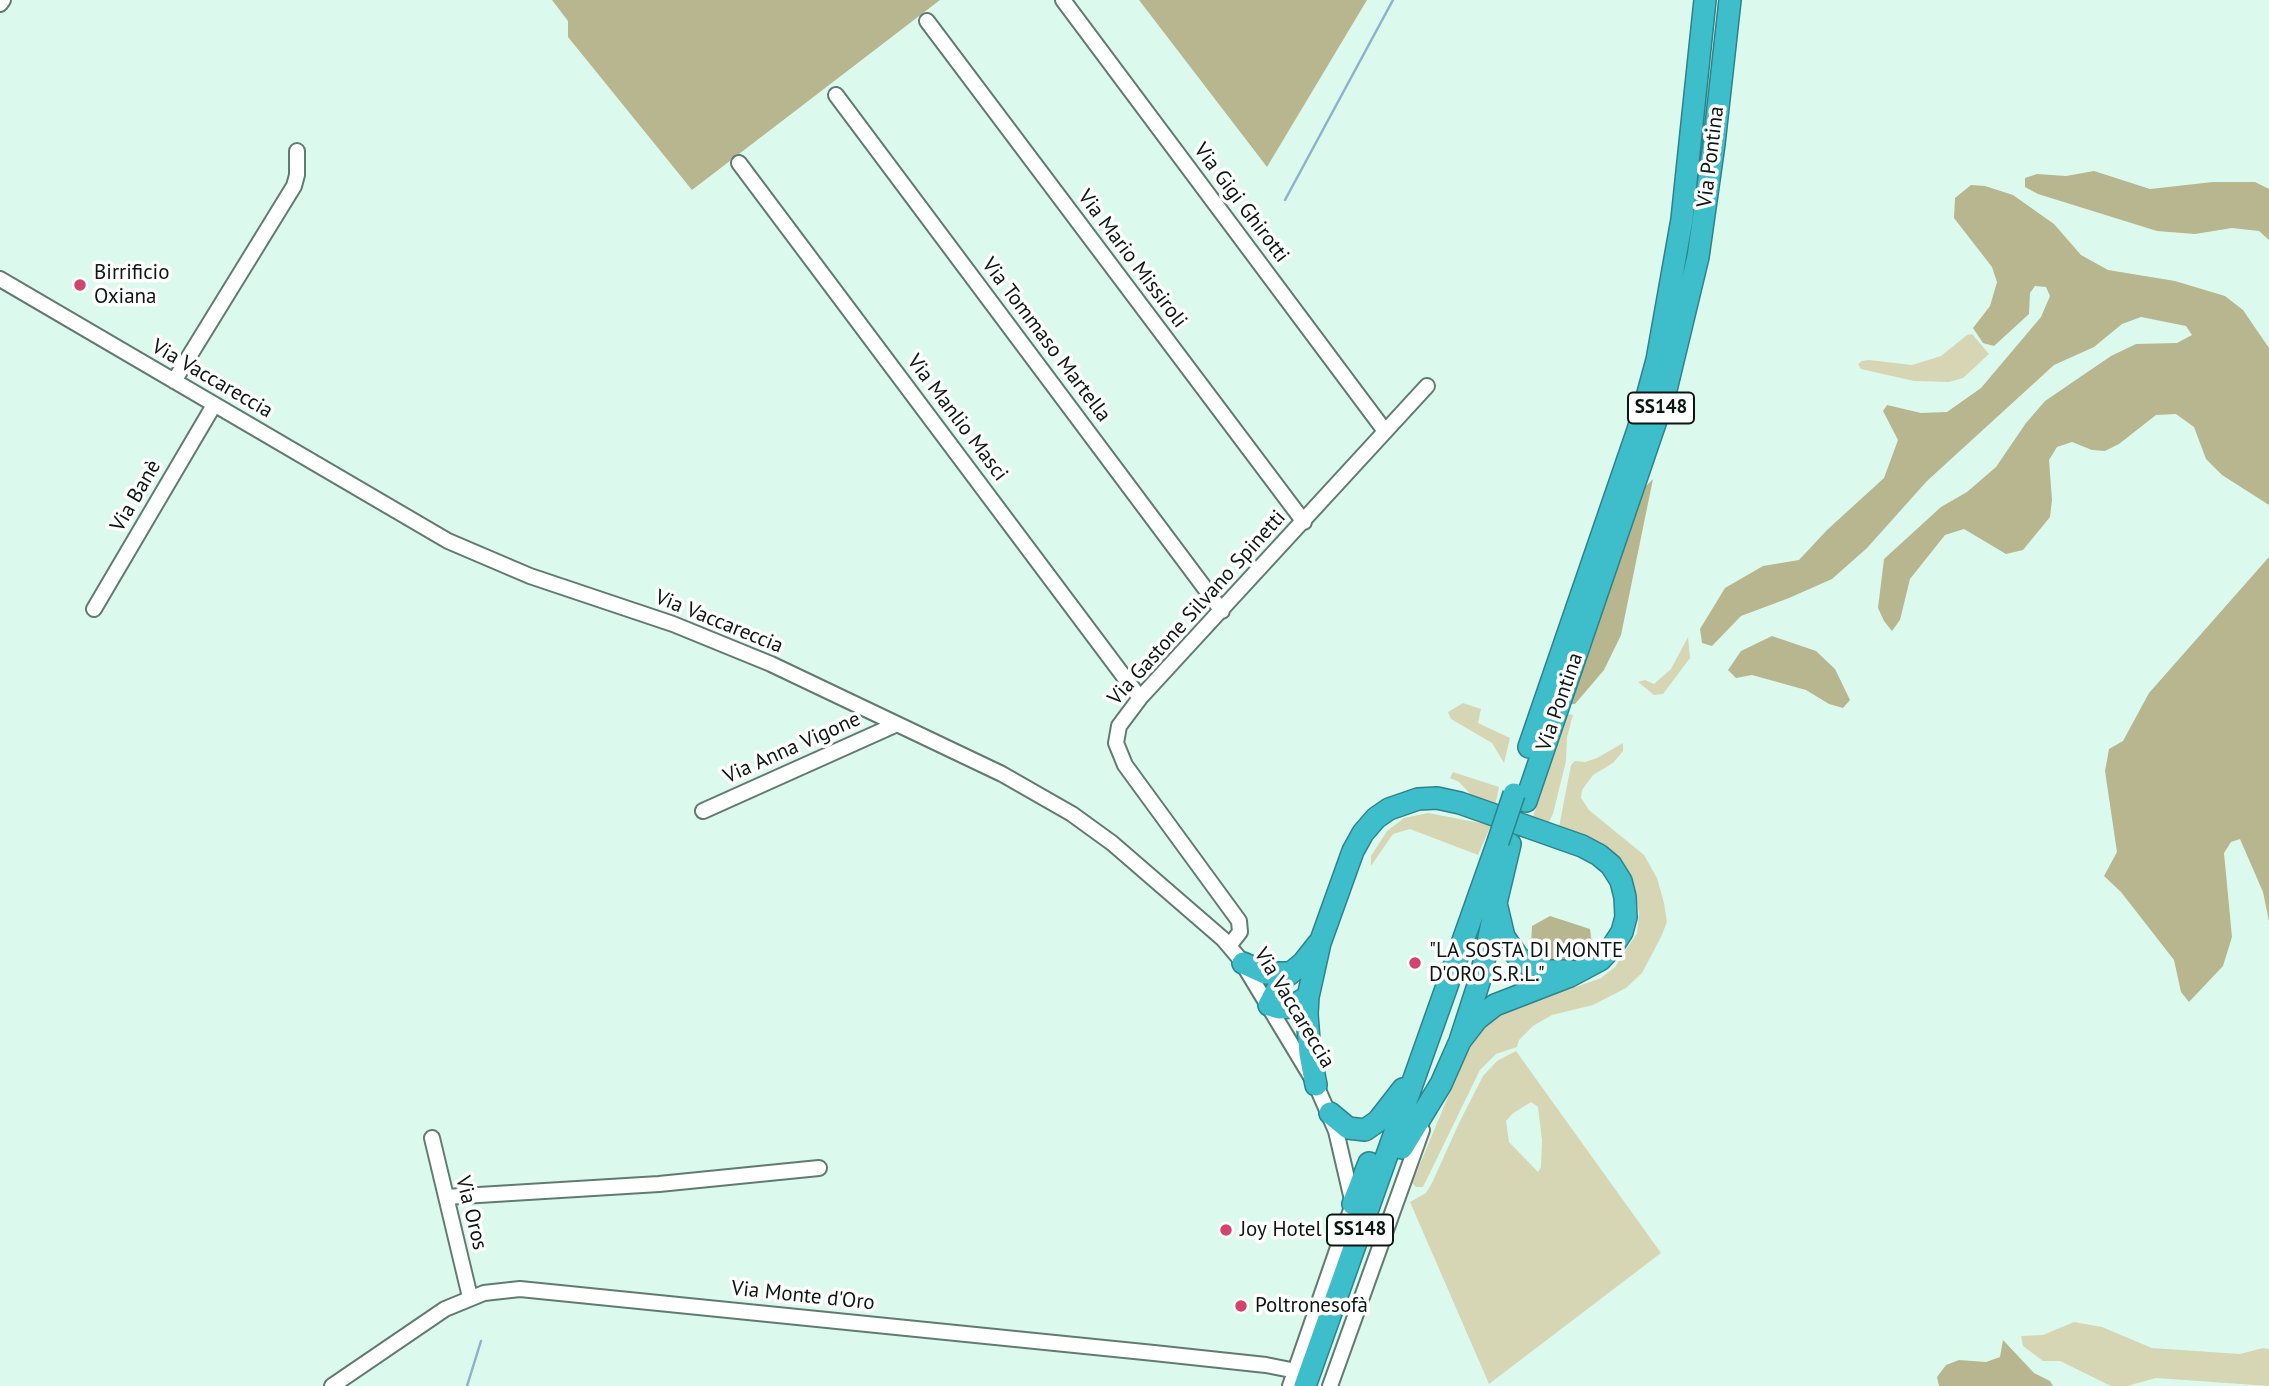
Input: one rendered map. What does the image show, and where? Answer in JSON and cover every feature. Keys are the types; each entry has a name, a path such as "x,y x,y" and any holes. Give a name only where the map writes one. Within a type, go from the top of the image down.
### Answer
{"highway":[{"name":"Via Pontina","path":"1318,1386 1402,1148 1520,797 1638,430 1657,360 1682,219 1705,0"},
{"name":"Via Pontina","path":"1520,797 1628,509 1668,382 1698,257 1730,0"},
{"path":"1316,1085 1308,1039 1308,996 1320,943 1353,851 1367,828 1381,814 1399,804 1418,799 1437,798 1460,803 1582,846 1611,865 1624,891 1627,912 1625,922 1614,946 1600,960 1584,970 1495,1005 1478,1019 1460,1041"},
{"name":"Via Pontina","path":"1300,1378 1504,843"},
{"path":"1402,1148 1441,1084 1460,1041 1481,976 1496,903 1504,843"},
{"path":"1496,903 1504,937 1524,962 1544,971 1584,970"},
{"path":"1308,996 1290,1007 1269,1005 1276,988 1288,972 1303,963 1320,943"},
{"path":"1243,963 1265,973 1288,972"},
{"path":"1330,1113 1352,1129 1369,1128 1378,1121 1415,1074"},
{"path":"1353,1204 1385,1128 1415,1074"}],"street":[{"name":"Via Gigi Ghirotti","path":"1063,0 1385,431"},
{"name":"Via Mario Missiroli","path":"927,21 1304,522"},
{"name":"Via Tommaso Martella","path":"836,95 1222,611"},
{"path":"174,381 294,186 297,151"},
{"name":"Via Manlio Masci","path":"739,163 1140,698"},
{"name":"Via Vaccareccia","path":"0,279 414,522 460,546 544,581 713,639 1009,778 1083,821 1112,843 1229,946 1243,963 1330,1113 1344,1159 1353,1204"},
{"name":"Via Gastone Silvano Spinetti","path":"1229,946 1240,931 1239,921 1125,765 1116,741 1119,726 1140,698 1427,386"},
{"name":"Via Banè","path":"94,610 214,405"},
{"name":"Via Anna Vigone","path":"703,811 897,724"},
{"path":"1330,1386 1417,1142 1441,1084"},
{"name":"Via Oros","path":"432,1139 470,1297"},
{"path":"446,1197 659,1184 819,1168"},
{"name":"Via Pontina","path":"1290,1386 1300,1378 1353,1204"},
{"name":"Via Monte d'Oro","path":"332,1386 433,1315 470,1297 499,1290 542,1290 1228,1361 1300,1378"}],"green space":[{"path":"552,0 940,0 692,190 568,37 568,21"},
{"path":"1139,0 1367,0 1267,167"},
{"path":"2094,171 2150,189 2213,182 2255,182 2269,189 2269,240 2259,231 2232,228 2195,234 2157,231 2038,194 2025,187 2025,178 2037,174 2066,176"},
{"path":"1971,185 1985,186 2013,195 2054,224 2081,255 2108,270 2175,281 2225,296 2243,310 2269,348 2269,505 2222,475 2206,459 2194,427 2176,414 2156,415 2119,444 2105,451 2092,450 2072,442 2057,447 2049,460 2052,500 2050,517 2023,550 2006,554 1964,529 1945,535 1910,579 1900,620 1892,631 1884,621 1878,608 1884,559 1941,507 1967,492 1996,467 2026,423 2045,401 2111,356 2136,344 2177,343 2192,335 2186,326 2141,317 2122,324 2094,347 2054,365 1927,481 1867,548 1832,579 1741,616 1712,646 1702,643 1700,629 1725,588 1763,566 1799,560 1827,530 1884,478 1898,440 1883,411 1887,405 1921,413 1947,412 1981,388 2041,317 2050,296 2046,287 2035,286 2030,293 2029,314 1994,346 1983,343 1973,328 1990,306 1997,282 1992,267 1954,218 1955,198"},
{"path":"1972,334 1989,354 1963,378 1949,382 1914,381 1861,369 1858,364 1869,360 1912,365 1941,356"},
{"path":"1653,479 1621,635 1604,670 1575,704 1567,704 1645,487"},
{"path":"2269,557 2269,921 2263,892 2240,839 2231,842 2224,853 2232,937 2223,966 2189,1002 2181,992 2174,960 2121,892 2104,876 2117,852 2105,771 2109,749 2123,741 2149,693"},
{"path":"1772,636 1816,651 1835,669 1850,700 1843,708 1829,704 1806,690 1752,675 1736,678 1728,670 1741,651"},
{"path":"1688,637 1690,658 1663,694 1654,695 1638,682 1645,680 1654,684 1671,669"},
{"path":"1463,703 1481,709 1478,723 1510,738 1504,763 1492,743 1451,719 1448,712"},
{"path":"1564,713 1573,715 1567,737 1566,761 1553,814 1549,822 1530,827"},
{"path":"1623,743 1623,751 1613,763 1593,775 1582,790 1581,798 1589,810 1644,855 1657,878 1664,903 1667,922 1661,937 1642,973 1626,988 1593,1005 1552,1015 1533,1026 1519,1040 1517,1047 1496,1054 1480,1070 1423,1187 1416,1187 1412,1183 1471,1042 1493,1016 1601,978 1615,967 1637,933 1639,913 1629,880 1559,827 1571,765 1575,761 1585,762 1597,758"},
{"path":"1453,772 1499,787 1495,806 1480,804 1459,782 1450,778"},
{"path":"1428,813 1491,825 1478,855 1410,829 1393,834 1371,866 1371,856 1387,831 1404,818"},
{"path":"1550,916 1590,929 1593,952 1582,960 1553,964 1531,945 1532,926"},
{"path":"1516,1051 1661,1253 1489,1384 1410,1202 1426,1193 1483,1076 1497,1061","holes":["1531,1102 1538,1107 1542,1140 1541,1167 1538,1172 1509,1142 1506,1121"]},
{"path":"2074,1322 2102,1327 2152,1348 2240,1354 2269,1349 2269,1386 2156,1378 2127,1386 2111,1386 2060,1361 2043,1361 2023,1346 2021,1336 2043,1335"},
{"path":"2003,1340 2034,1373 2050,1381 2053,1386 1939,1386 1937,1377 1946,1365 1959,1360 1986,1362 2000,1357"}],"waterway":[{"path":"1285,200 1393,0"},
{"path":"467,1386 481,1341"}],"place":[{"name":"Birrificio Oxiana","path":"80,285"},
{"name":"\"LA SOSTA DI MONTE D'ORO S.R.L.\"","path":"1415,963"},
{"name":"Joy Hotel","path":"1226,1230"},
{"name":"Poltronesofà","path":"1241,1306"}]}
